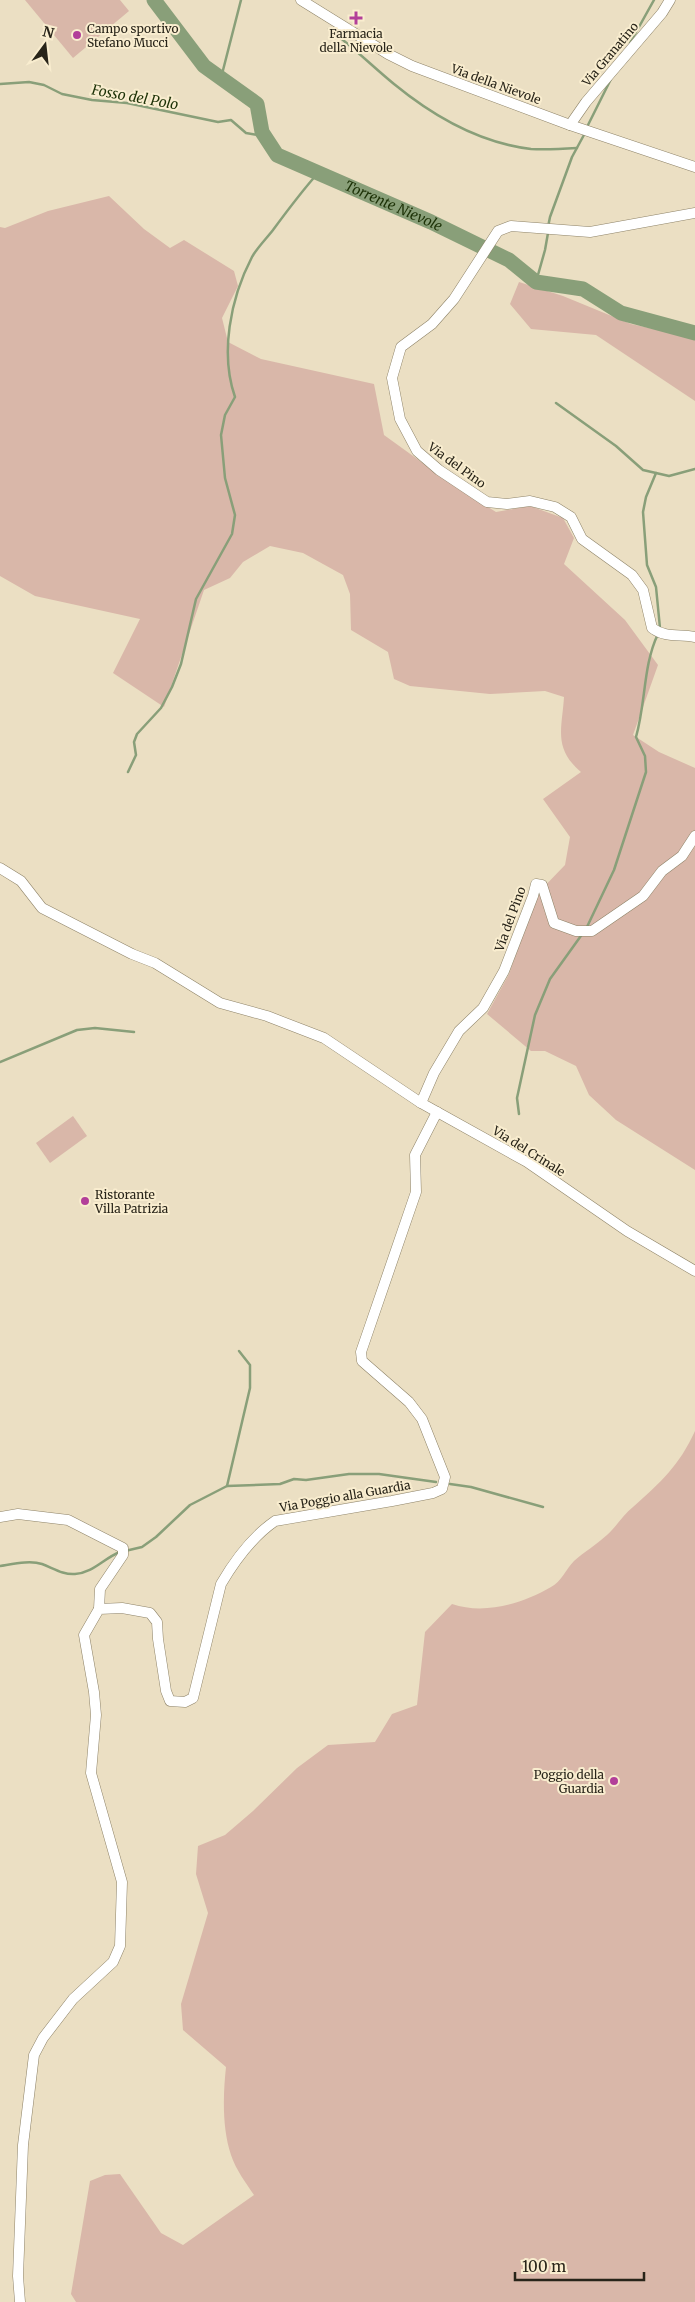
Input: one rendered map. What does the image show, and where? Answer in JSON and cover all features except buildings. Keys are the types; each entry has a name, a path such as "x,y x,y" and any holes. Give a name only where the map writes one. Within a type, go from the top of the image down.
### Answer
{"street":[{"name":"Via della Nievole","path":"301,0 382,51 412,66 570,125 695,167"},
{"name":"Via Granatino","path":"570,125 586,102 662,13 670,0"},
{"name":"Via del Pino","path":"695,213 590,232 511,226 498,231 454,299 432,324 401,346 392,378 400,419 417,451 439,470 487,502 507,504 530,502 555,507 571,517 582,539 632,575 643,590 652,628 661,635 695,637"},
{"name":"Via del Pino","path":"421,1102 434,1073 459,1031 484,1008 504,971 536,884 542,885 554,923 576,932 592,930 643,896 662,871 682,856 695,836"},
{"name":"Via del Crinale","path":"0,868 20,881 42,908 132,954 155,963 220,1003 267,1016 324,1038 437,1112 527,1162 627,1231 695,1271"},
{"name":"Via Poggio alla Guardia","path":"99,1609 122,1608 150,1613 157,1622 166,1691 170,1701 185,1702 193,1698 221,1584 230,1568 260,1532 275,1521 433,1493 442,1489 445,1478 422,1419 409,1402 362,1360 361,1352 416,1192 416,1155 437,1112"},
{"path":"0,1517 18,1514 61,1518 123,1548 123,1555 100,1589 99,1609 84,1635 95,1707 91,1773 122,1882 120,1946 113,1962 73,1999 34,2054 24,2145 18,2276 20,2302"}],"shaded area":[{"name":"Campo sportivo Stefano Mucci","path":"25,0 120,0 129,11 73,58"},
{"path":"109,196 144,229 170,248 184,240 234,271 238,286 222,318 228,342 261,359 374,384 384,435 456,487 496,512 530,506 563,518 574,538 564,564 625,620 658,665 633,735 659,752 695,768 695,1170 616,1120 589,1095 576,1066 545,1051 531,1051 487,1014 509,974 537,894 565,865 570,837 543,799 581,772 566,755 561,738 564,697 545,691 490,694 410,686 394,679 388,652 351,630 350,594 343,575 303,553 270,546 243,562 230,578 204,590 164,707 113,673 140,619 35,596 0,576 0,227 5,228 48,211"},
{"path":"519,282 563,296 631,324 695,338 695,401 596,335 531,329 510,304"},
{"path":"73,1116 87,1136 50,1163 36,1143"},
{"path":"695,1431 695,2302 76,2302 71,2294 90,2181 105,2175 120,2174 161,2233 183,2245 254,2195 241,2176 228,2145 224,2111 226,2067 183,2030 181,2004 208,1913 196,1874 198,1846 225,1835 253,1811 297,1768 328,1745 375,1742 392,1714 417,1705 425,1632 452,1604 477,1608 503,1606 528,1598 555,1585 574,1561 607,1535 629,1510 668,1473 676,1464"}],"waterway":[{"name":"Torrente Nievole","path":"154,0 204,66 257,104 262,132 277,155 431,222 509,260 536,282 583,289 621,313 695,333"},
{"path":"221,78 241,0"},
{"path":"630,43 654,0"},
{"path":"329,29 409,96 458,126 494,141 512,146 531,149 577,148"},
{"path":"587,127 611,79"},
{"name":"Fosso del Polo","path":"0,84 29,82 44,85 62,94 92,100 127,103 218,122 231,120 246,133 264,136"},
{"path":"548,227 572,157 585,133"},
{"path":"128,772 136,755 134,742 137,734 161,708 172,687 181,664 196,599 232,534 235,515 225,478 221,435 225,415 235,397 228,363 228,345 233,308 238,291 244,273 254,254 318,173"},
{"path":"536,282 548,233"},
{"path":"556,403 616,446 643,470 669,476 695,469"},
{"path":"656,473 646,497 643,512 647,565 656,587 660,628"},
{"path":"586,929 614,870 646,772 645,756 636,737 647,671 658,634"},
{"path":"519,1114 517,1098 535,1015 550,979 583,933"},
{"path":"0,1062 77,1030 95,1028 134,1032"},
{"path":"227,1486 250,1388 250,1365 239,1351"},
{"path":"125,1551 142,1547 156,1537 190,1505 227,1486 280,1484 294,1479 306,1480 349,1474 379,1474 436,1482"},
{"path":"450,1484 471,1487 543,1507"},
{"path":"0,1566 32,1562 62,1572 75,1574 87,1571 120,1552"}],"place":[{"name":"Farmacia della Nievole","path":"356,18"},
{"name":"Campo sportivo Stefano Mucci","path":"77,35"},
{"name":"Ristorante Villa Patrizia","path":"85,1201"},
{"name":"Poggio della Guardia","path":"614,1781"}]}
